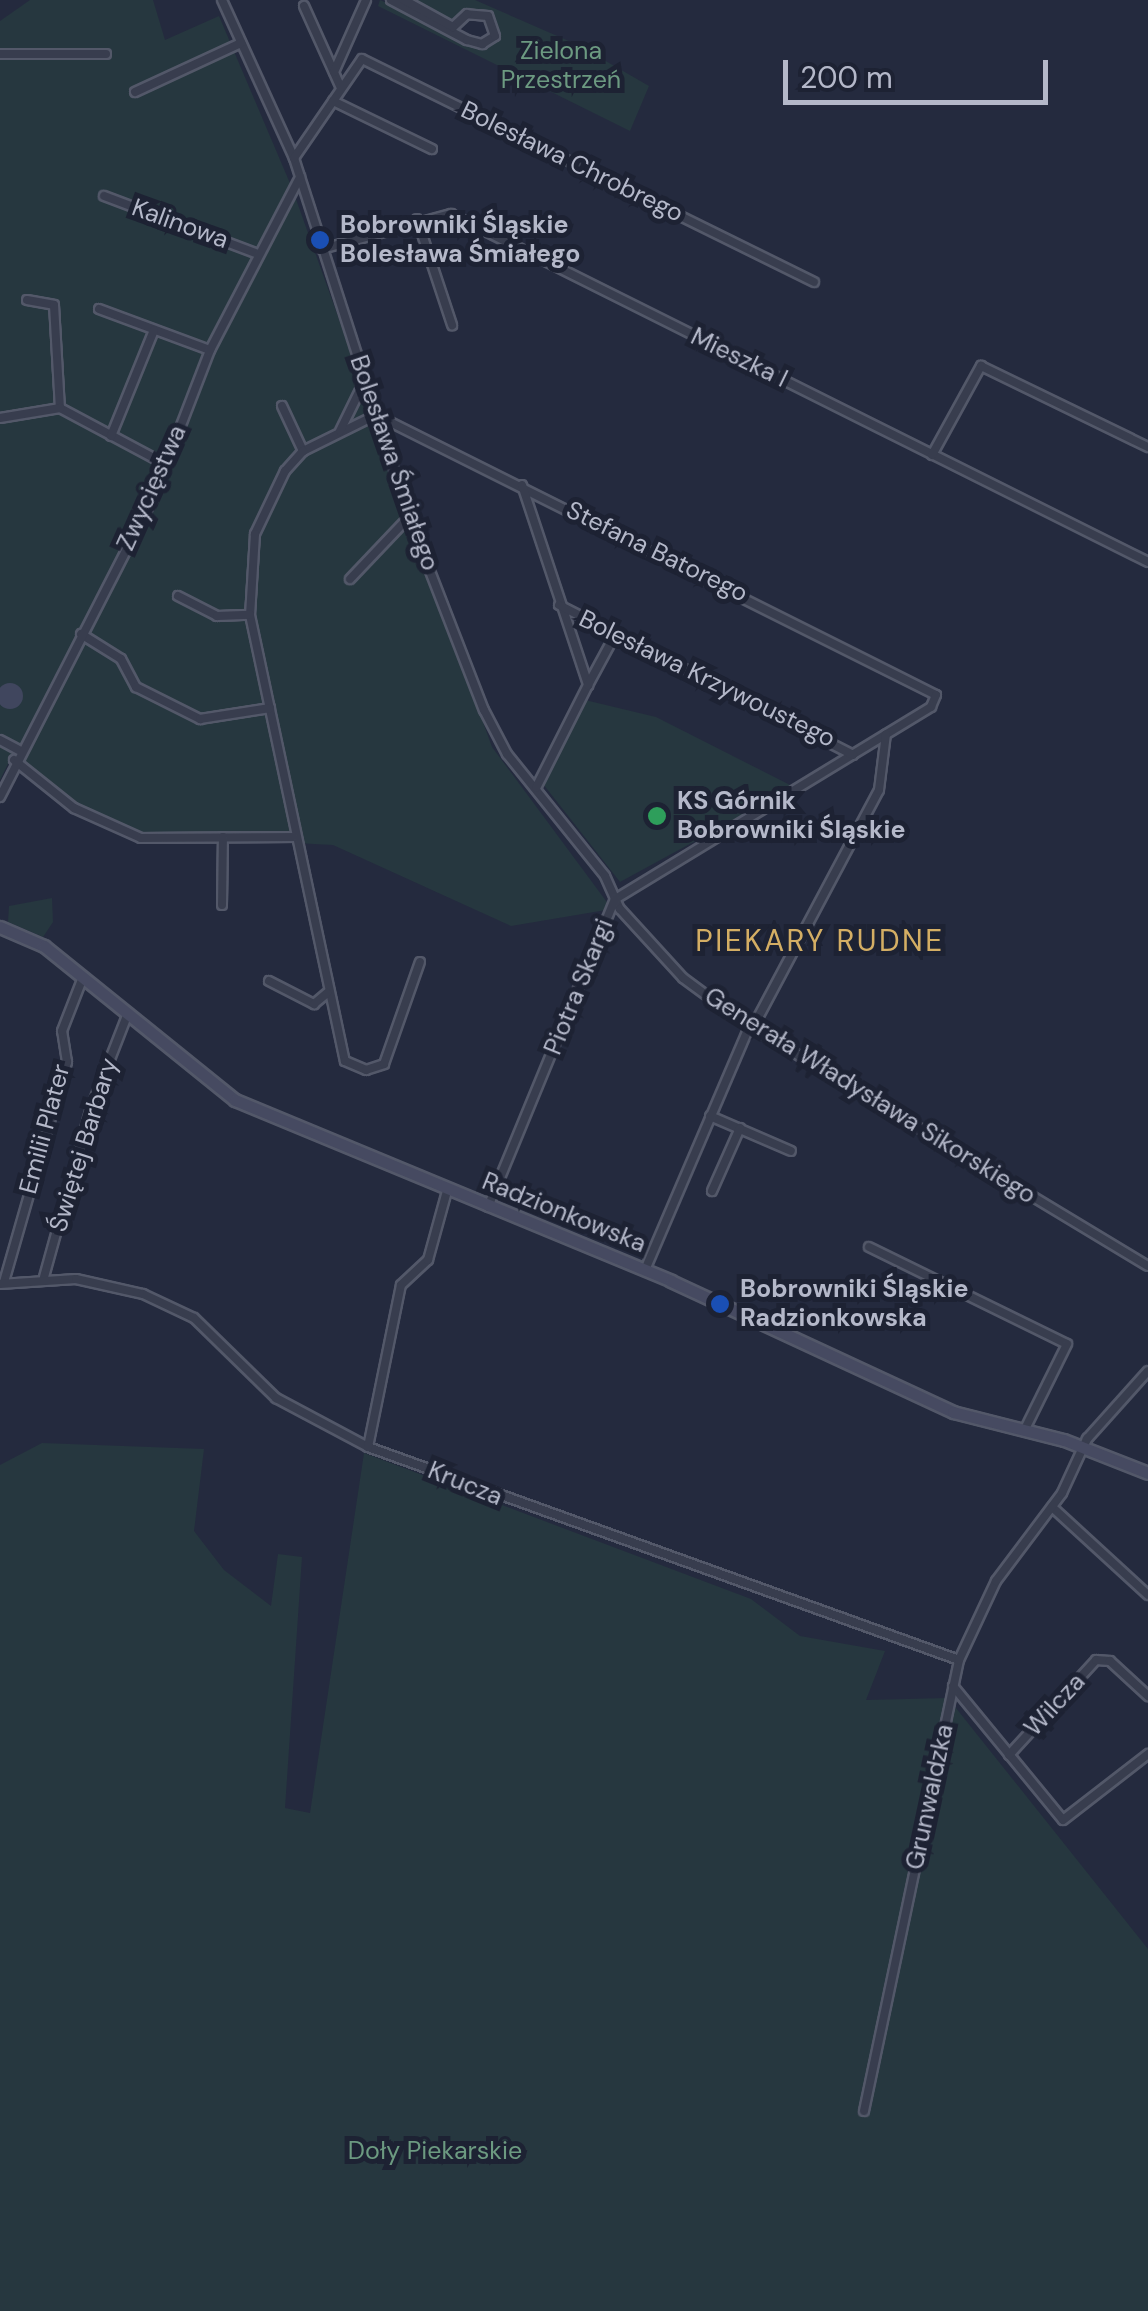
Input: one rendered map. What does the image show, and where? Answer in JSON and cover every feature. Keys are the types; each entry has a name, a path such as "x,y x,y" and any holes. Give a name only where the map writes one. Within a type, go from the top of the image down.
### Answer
{"street":[{"name":"Bolesława Śmiałego","path":"222,0 294,158 409,517 484,710 615,899"},
{"path":"334,72 366,0"},
{"path":"391,0 467,40 482,44 495,36 488,16 466,14 452,27 404,0"},
{"path":"304,6 342,88"},
{"path":"135,92 242,44"},
{"path":"0,54 106,54"},
{"name":"Bolesława Chrobrego","path":"294,158 362,60 814,282"},
{"path":"334,101 432,149"},
{"name":"Zwycięstwa","path":"0,797 14,760 165,464 210,350 256,252 300,177"},
{"name":"Kalinowa","path":"104,196 256,252"},
{"name":"Mieszka I","path":"322,248 417,218 451,214 1148,562"},
{"path":"417,218 452,324"},
{"path":"26,300 48,298 54,305 60,408"},
{"path":"100,308 210,350"},
{"path":"111,436 154,330"},
{"path":"932,454 979,366 1148,447"},
{"path":"340,431 365,380"},
{"path":"282,406 304,451"},
{"path":"0,418 60,408 165,464"},
{"path":"376,415 304,451 284,471 255,534 250,615 336,1048 366,1070 384,1064 420,962"},
{"name":"Stefana Batorego","path":"376,415 936,695"},
{"path":"522,485 588,685"},
{"path":"350,580 409,517"},
{"path":"178,596 218,616 250,615"},
{"name":"Bolesława Krzywoustego","path":"559,605 853,755"},
{"path":"81,634 121,659 136,687 200,719 270,708"},
{"path":"536,788 615,634"},
{"name":"Piotra Skargi","path":"488,1207 615,899 931,707 936,695"},
{"path":"645,1270 752,1026 879,790 886,734"},
{"path":"0,740 19,750"},
{"path":"14,760 74,808 142,838 294,837"},
{"path":"222,906 224,837"},
{"name":"Generała Władysława Sikorskiego","path":"615,899 683,978 752,1026 1148,1266"},
{"name":"Radzionkowska","path":"0,927 44,946 235,1100 645,1270 926,1401 1083,1446 1148,1473"},
{"name":"Emilii Plater","path":"2,1283 67,1062 62,1032 82,977"},
{"path":"269,981 314,1004 327,993"},
{"name":"Świętej Barbary","path":"44,1277 90,1108 128,1013"},
{"path":"710,1116 792,1151"},
{"path":"712,1192 740,1128"},
{"path":"368,1447 400,1292 428,1260 447,1190"},
{"path":"869,1247 1067,1344 1024,1431"},
{"name":"Krucza","path":"2,1283 44,1277 125,1287 194,1318 263,1388 368,1447 959,1660"},
{"name":"Grunwaldzka","path":"864,2111 959,1660 996,1581 1052,1506 1083,1446 1148,1371"},
{"path":"1052,1506 1148,1595"},
{"name":"Wilcza","path":"1008,1754 1096,1660 1110,1660 1148,1696"},
{"path":"953,1686 1063,1820 1148,1754"}],"green space":[{"path":"30,0 153,0 165,40 219,16 292,188 492,747 612,909 511,926 333,845 143,835 98,820 10,760 0,780 0,21"},
{"name":"Zielona Przestrzeń","path":"380,0 479,44 496,31 493,20 471,12 457,27 404,0 475,0 578,45 649,86 630,131 378,6"},
{"name":"KS Górnik Bobrowniki Śląskie","path":"585,700 656,717 794,787 620,882 543,784"},
{"path":"52,898 53,922 43,937 8,922 9,906"},
{"name":"Doły Piekarskie","path":"42,1443 204,1449 194,1531 224,1570 271,1606 278,1554 302,1557 285,1808 310,1813 364,1453 751,1599 800,1636 885,1651 866,1700 948,1698 1148,1949 1148,2311 0,2311 0,1465"}],"building":[{"path":"10,683 19,687 23,696 19,705 10,709 1,705 -3,696 1,687"}],"place":[{"name":"Bobrowniki Śląskie Bolesława Śmiałego","path":"320,240"},
{"name":"KS Górnik Bobrowniki Śląskie","path":"657,816"},
{"name":"Bobrowniki Śląskie Radzionkowska","path":"720,1304"}],"district":[{"name":"PIEKARY RUDNE","path":"820,941"}]}
